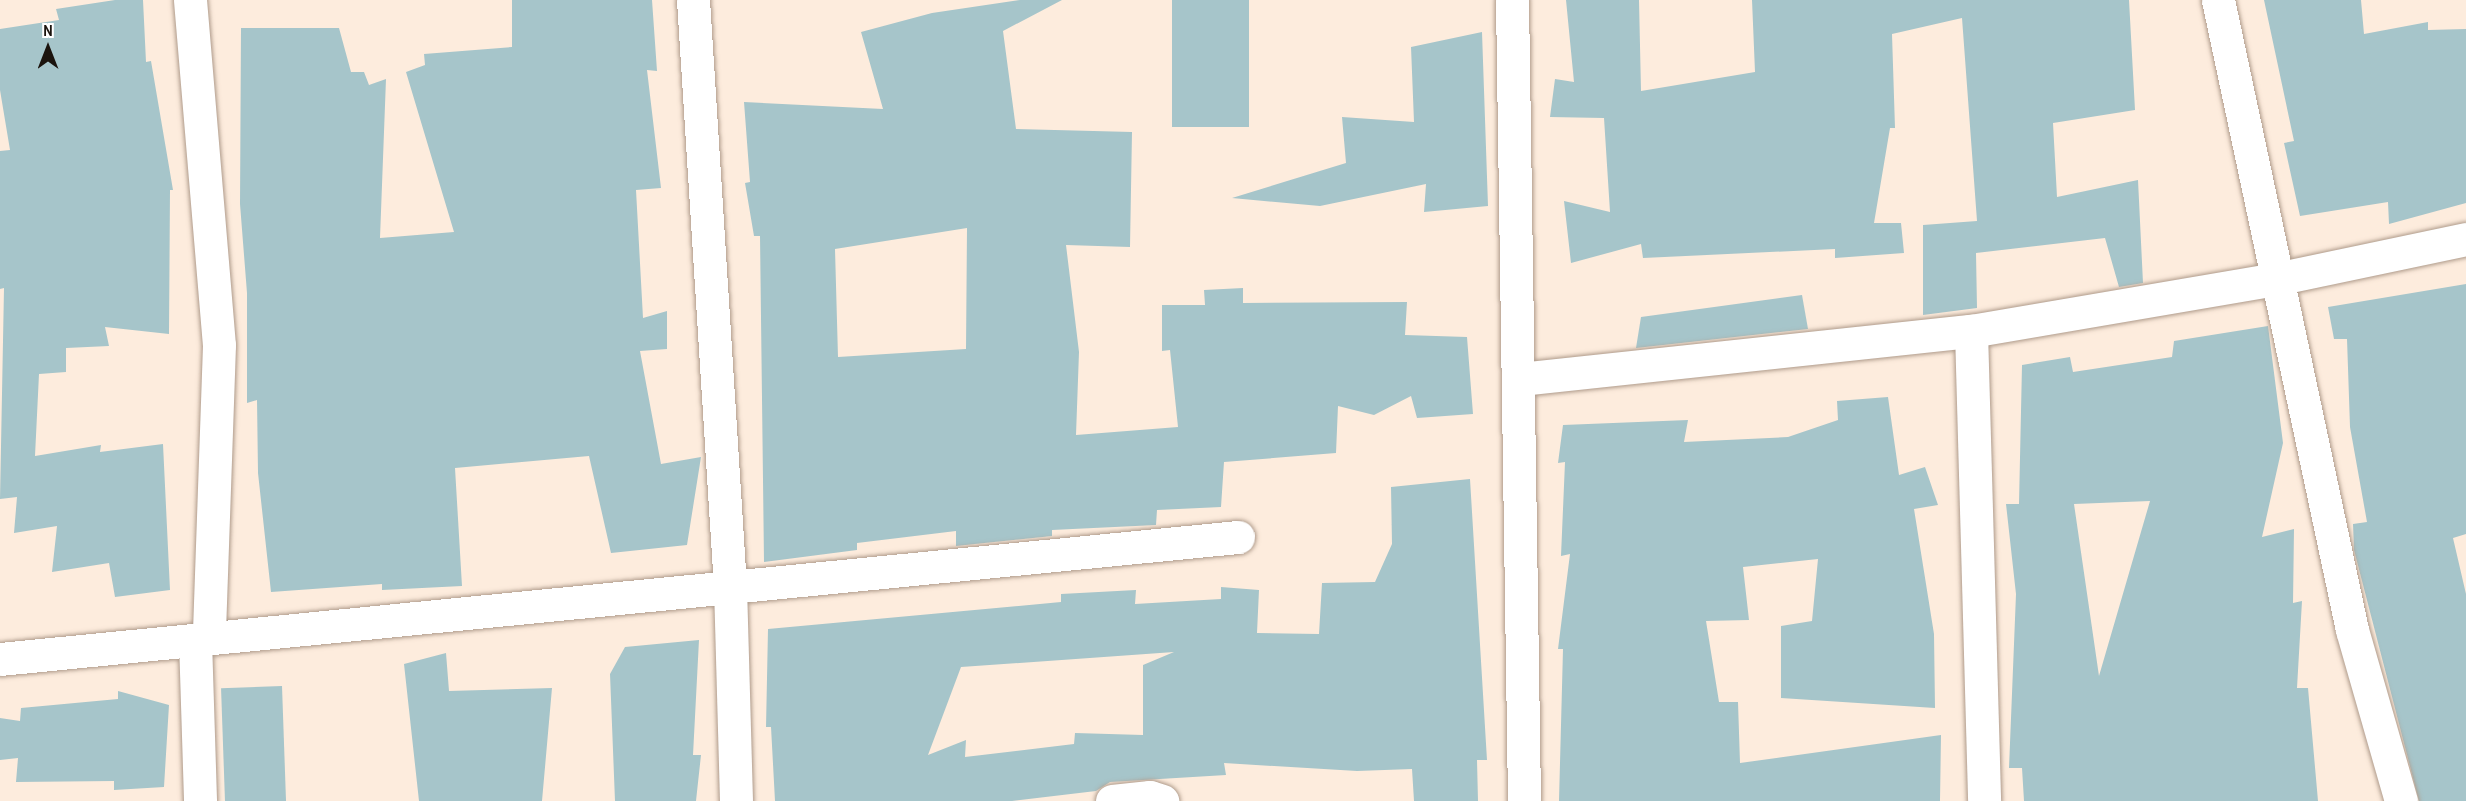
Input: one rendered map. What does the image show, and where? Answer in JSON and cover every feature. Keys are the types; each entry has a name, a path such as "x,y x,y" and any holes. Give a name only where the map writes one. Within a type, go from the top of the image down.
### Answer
{"street":[{"path":"190,0 219,345 202,639 200,801"},
{"path":"693,0 730,586 736,801"},
{"path":"1512,0 1520,379 1524,801"},
{"path":"2218,0 2352,630 2401,801"},
{"path":"1520,379 1971,331 2276,279 2466,239"},
{"path":"1971,331 1984,801"},
{"path":"0,659 1238,537"},
{"path":"1112,801 1150,797 1162,801"}],"building":[{"path":"115,0 143,0 146,62 151,61 173,190 170,190 169,334 105,327 109,346 66,348 66,372 39,374 35,456 101,445 100,452 163,444 170,590 115,597 109,563 52,572 57,526 14,533 17,497 0,499 4,288 0,289 0,151 10,150 0,90 0,29 59,20 56,9"},
{"path":"512,0 652,0 657,71 647,70 661,188 636,190 643,318 667,311 667,349 640,351 661,464 701,457 687,545 611,553 589,456 455,468 462,586 382,590 382,584 271,592 258,473 257,400 247,403 247,293 240,204 241,28 339,28 351,72 364,72 369,85 386,79 380,238 454,232 406,72 425,65 424,54 512,47"},
{"path":"1020,0 1062,0 1003,31 1016,129 1132,132 1130,247 1066,245 1079,352 1076,435 1178,427 1170,350 1162,351 1162,305 1205,305 1204,290 1243,288 1243,303 1407,302 1405,335 1467,337 1473,414 1417,418 1411,396 1374,415 1338,406 1336,453 1224,462 1221,507 1157,510 1156,525 1052,530 1052,536 956,546 956,531 857,543 857,550 764,562 760,236 754,236 745,183 750,182 744,102 883,109 861,32 932,13","holes":["967,228 966,349 838,357 835,249"]},
{"path":"1172,0 1249,0 1249,127 1172,127"},
{"path":"1566,0 1639,0 1641,91 1755,72 1752,0 2129,0 2135,110 2053,123 2057,197 2138,180 2143,283 2119,287 2105,238 1976,253 1977,308 1923,315 1923,225 1977,221 1962,18 1892,34 1895,128 1890,128 1874,223 1901,223 1904,253 1835,258 1835,249 1643,258 1641,244 1571,263 1564,201 1610,212 1604,118 1550,117 1555,79 1574,82"},
{"path":"2264,0 2361,0 2364,34 2428,22 2428,30 2466,29 2466,203 2389,224 2388,202 2300,216 2284,143 2294,141"},
{"path":"1482,32 1488,206 1424,212 1426,184 1320,206 1232,198 1346,163 1342,117 1414,122 1411,47"},
{"path":"2466,284 2466,534 2453,538 2466,594 2466,801 2419,801 2354,550 2353,524 2367,522 2350,427 2347,339 2334,339 2328,307"},
{"path":"1802,295 1808,329 1636,348 1641,317"},
{"path":"2268,326 2283,443 2262,537 2294,529 2293,603 2302,601 2297,688 2308,688 2318,801 2024,801 2022,768 2009,768 2016,594 2006,504 2019,504 2022,365 2070,357 2073,372 2172,357 2174,341","holes":["2150,501 2099,676 2074,504"]},
{"path":"1888,397 1899,475 1925,467 1938,505 1914,509 1934,634 1935,708 1781,698 1781,626 1812,621 1818,559 1743,567 1749,620 1706,621 1719,702 1738,702 1740,763 1941,735 1940,801 1559,801 1563,649 1558,649 1570,554 1561,556 1565,462 1558,463 1563,425 1688,420 1684,442 1788,437 1838,420 1837,401"},
{"path":"1470,479 1487,760 1477,760 1478,801 1414,801 1412,769 1357,771 1224,763 1226,775 1110,782 1096,791 1012,801 775,801 771,727 766,727 768,629 1061,602 1061,594 1136,590 1135,604 1221,599 1221,587 1259,590 1257,633 1319,634 1322,583 1375,582 1392,544 1391,487","holes":["1174,652 1143,665 1143,735 1075,733 1074,744 965,757 966,740 928,755 961,667"]},
{"path":"699,640 693,755 701,755 696,801 615,801 610,674 625,647"},
{"path":"446,653 449,691 552,688 542,801 419,801 404,664"},
{"path":"282,686 286,801 225,801 221,688"},
{"path":"118,691 169,705 164,787 114,790 114,781 16,782 18,758 0,760 0,718 20,721 21,708 118,699"}]}
